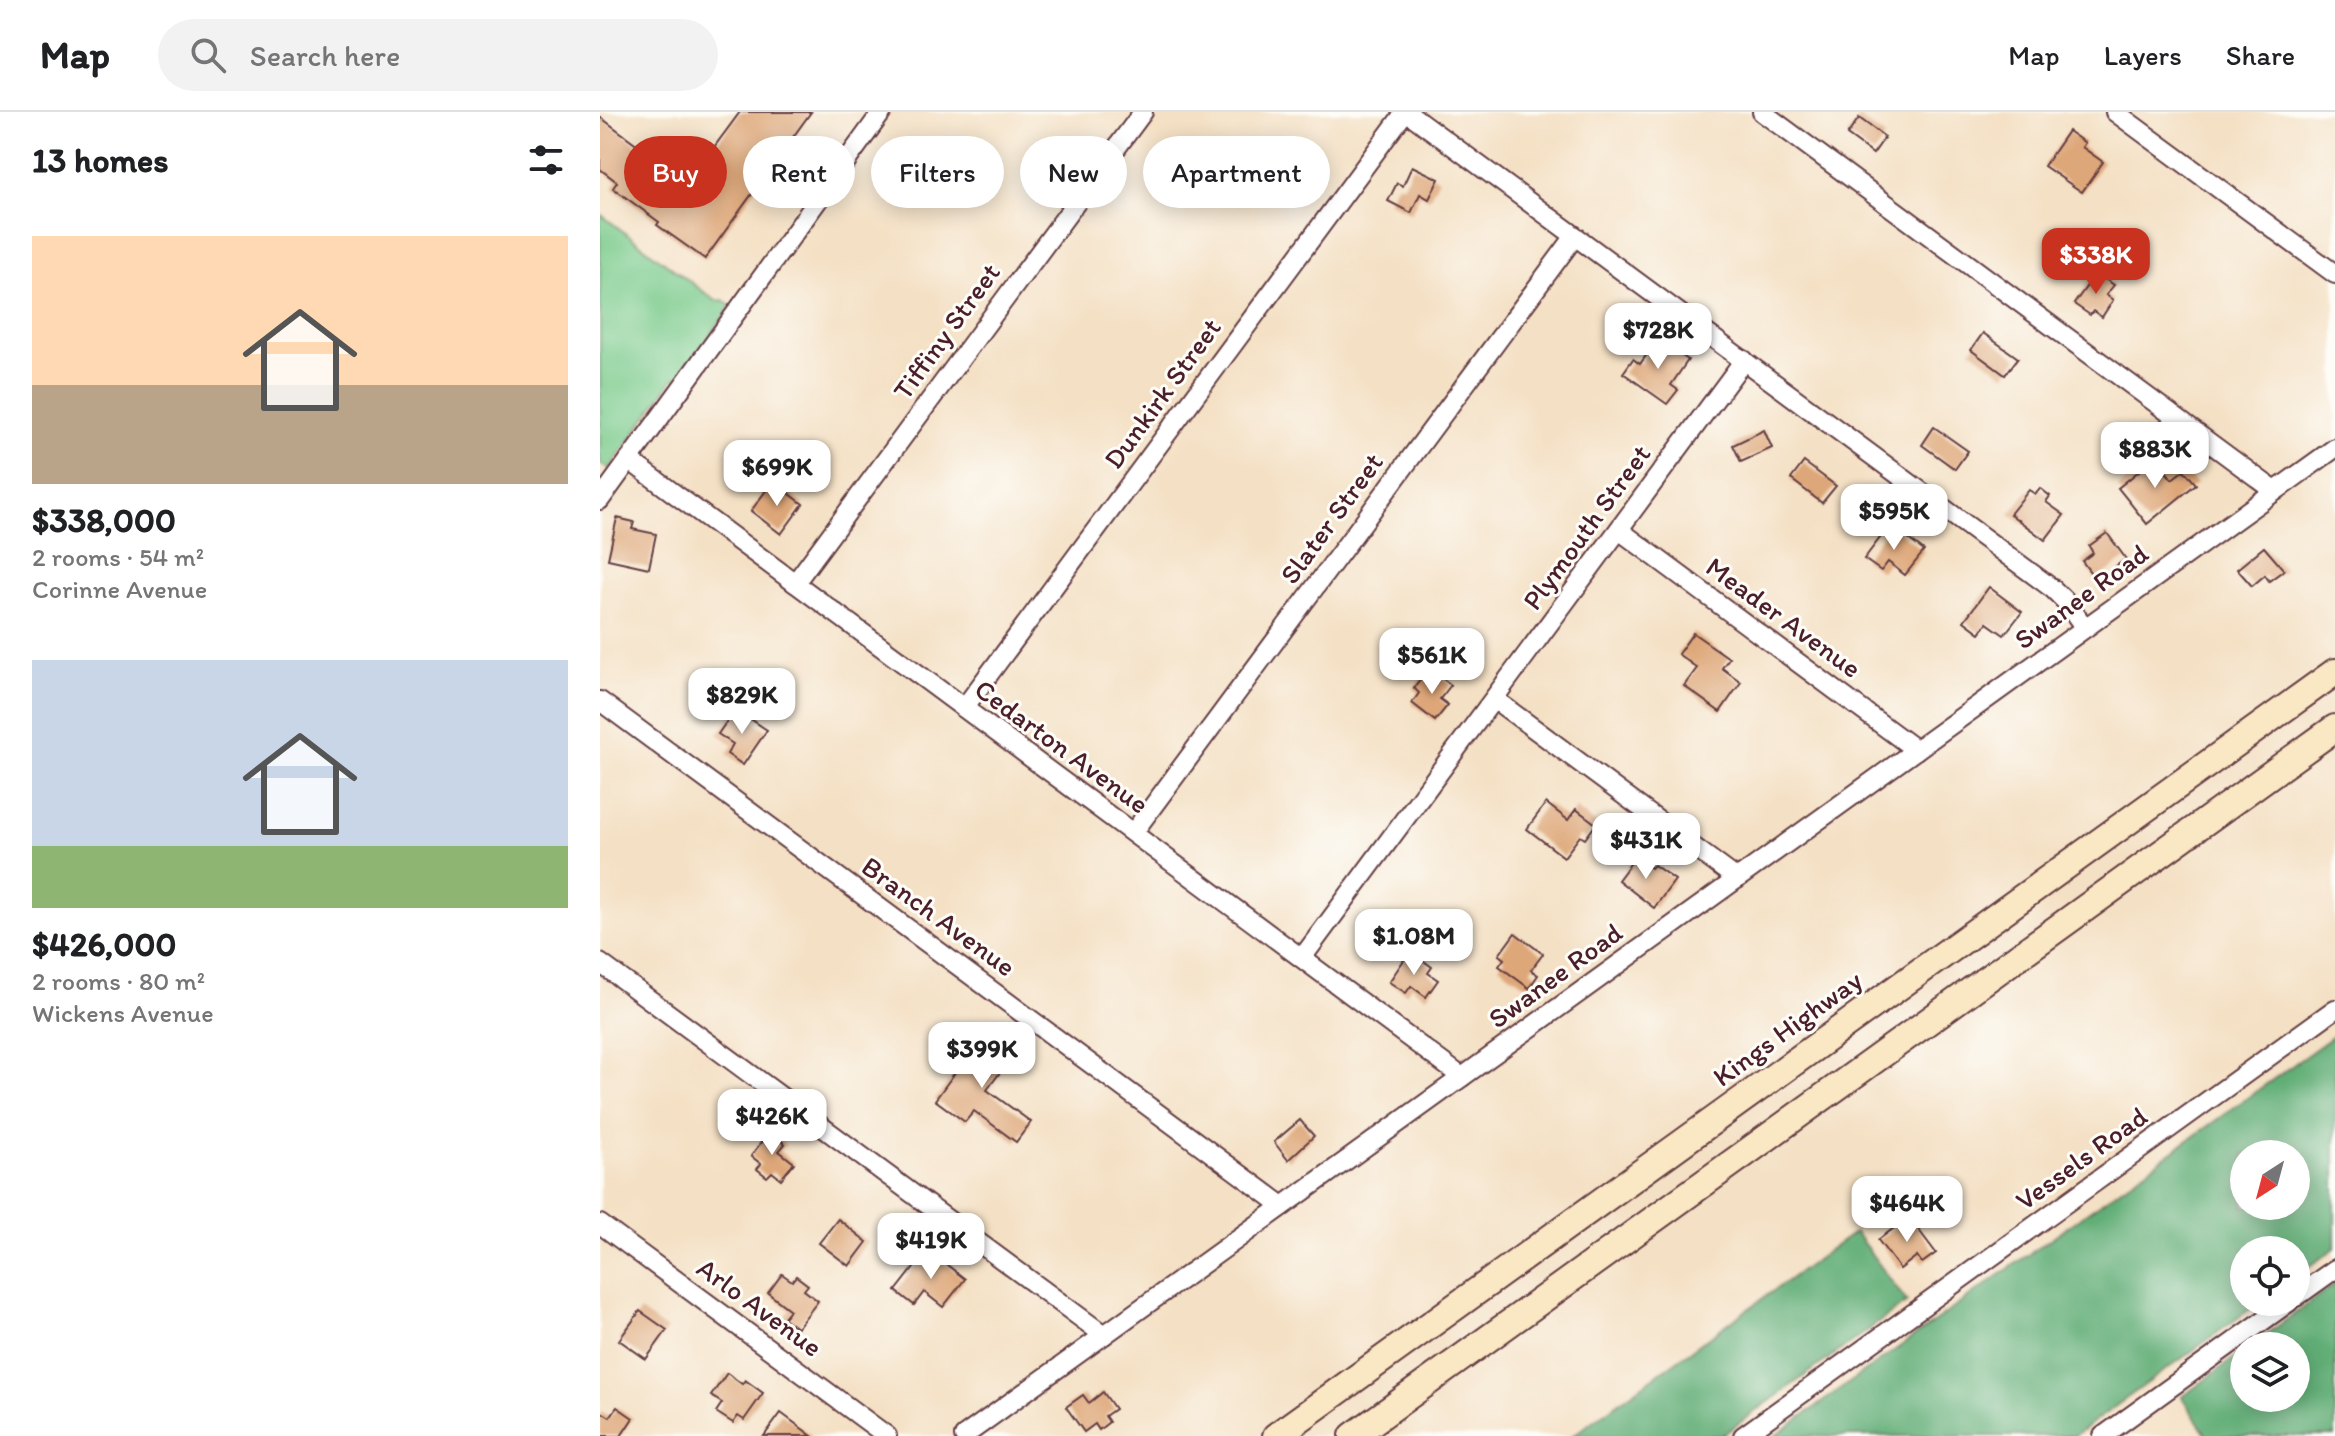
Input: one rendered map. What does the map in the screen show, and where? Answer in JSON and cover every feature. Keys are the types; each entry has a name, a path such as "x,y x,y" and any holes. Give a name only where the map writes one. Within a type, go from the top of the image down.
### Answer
{"main road":[{"name":"Kings Highway","path":"1276,1436 2335,672"},
{"path":"1353,1436 2335,728"}],"street":[{"path":"600,500 882,112"},
{"name":"Tiffiny Street","path":"795,583 1143,112"},
{"path":"1406,112 2053,589 2085,628"},
{"name":"Dunkirk Street","path":"964,708 1406,112"},
{"path":"1762,112 2275,491"},
{"path":"2115,112 2335,274"},
{"name":"Slater Street","path":"1133,833 1575,236"},
{"name":"Plymouth Street","path":"1302,958 1744,360"},
{"name":"Swanee Road","path":"964,1436 2335,448"},
{"name":"Cedarton Avenue","path":"629,460 1462,1077"},
{"name":"Meader Avenue","path":"1619,530 1916,750"},
{"path":"1494,699 1737,879"},
{"name":"Branch Avenue","path":"600,701 1283,1206"},
{"path":"600,963 1104,1335"},
{"name":"Vessels Road","path":"1743,1436 2335,1009"},
{"name":"Arlo Avenue","path":"600,1224 887,1436"},
{"path":"2310,1287 2335,1269"},
{"path":"2103,1436 2270,1316"}],"green space":[{"path":"600,214 716,301 723,300 731,306 678,380 674,378 609,469 600,463"},
{"path":"2335,1035 2335,1248 2310,1266 2310,1236 2230,1236 2230,1316 2241,1316 2074,1436 1775,1436"},
{"path":"1855,1232 1907,1302 1721,1436 1572,1436"},
{"path":"2335,1284 2335,1436 2207,1436 2182,1397 2230,1361 2230,1412 2310,1412 2310,1332 2270,1332 2292,1316 2310,1316 2310,1302"}],"building":[{"path":"740,112 811,112 794,136 743,136 743,206 705,259 657,225 659,222 640,208 727,208 727,136 722,136"},
{"path":"600,117 626,136 624,196 613,188 617,182 600,169"},
{"path":"1859,118 1885,137 1873,154 1847,135"},
{"path":"2068,131 2085,143 2082,147 2103,162 2082,192 2044,166"},
{"path":"1412,166 1439,179 1429,199 1420,194 1411,213 1388,201 1397,183 1403,186"},
{"path":"2096,273 2114,285 2106,295 2113,300 2102,317 2093,311 2090,315 2074,304"},
{"path":"1983,333 2018,358 2005,375 1971,350"},
{"path":"1658,339 1688,360 1671,385 1678,390 1667,404 1623,373 1633,359 1640,364"},
{"path":"1934,427 1968,451 1955,469 1922,445"},
{"path":"1764,430 1772,448 1741,462 1733,445"},
{"path":"2155,458 2172,479 2184,470 2196,484 2147,524 2118,488"},
{"path":"1804,462 1836,486 1822,503 1791,479"},
{"path":"773,481 803,504 781,534 751,511"},
{"path":"2040,488 2050,496 2046,502 2064,515 2045,540 2010,514 2029,490 2035,494"},
{"path":"617,518 634,522 632,529 656,534 649,568 608,559"},
{"path":"1890,525 1924,551 1905,575 1888,562 1881,571 1864,559"},
{"path":"2107,533 2126,559 2096,580 2082,561 2093,553 2089,546"},
{"path":"2264,547 2284,570 2269,581 2265,575 2252,586 2237,569"},
{"path":"1989,587 2022,612 2004,635 1987,623 1980,633 1964,621"},
{"path":"1693,633 1729,658 1722,668 1741,682 1720,712 1684,686 1697,668 1678,654"},
{"path":"1434,672 1451,685 1440,699 1448,705 1435,721 1412,703 1419,693 1414,688 1422,678 1427,682"},
{"path":"734,711 767,730 743,765 727,754 733,744 718,734"},
{"path":"1546,803 1568,820 1576,809 1596,824 1585,839 1580,836 1564,857 1527,829"},
{"path":"1636,856 1675,880 1654,908 1618,880"},
{"path":"1515,933 1543,954 1531,970 1538,975 1529,988 1499,966 1504,959 1499,955"},
{"path":"1406,957 1417,964 1421,959 1432,967 1428,973 1438,980 1426,997 1411,986 1406,993 1389,982"},
{"path":"986,1030 1002,1042 994,1053 1007,1063 987,1090 1031,1122 1016,1142 974,1111 965,1122 935,1100"},
{"path":"1300,1120 1314,1136 1288,1160 1274,1142"},
{"path":"769,1132 785,1144 779,1151 794,1163 781,1179 772,1172 767,1177 757,1169 761,1164 751,1156"},
{"path":"1909,1217 1936,1253 1922,1263 1917,1256 1900,1269 1878,1240"},
{"path":"838,1219 867,1242 849,1266 819,1243"},
{"path":"928,1250 965,1279 943,1307 924,1292 914,1305 896,1291"},
{"path":"782,1274 792,1281 796,1276 808,1285 804,1290 818,1301 797,1328 783,1318 790,1310 768,1293"},
{"path":"640,1311 667,1330 646,1359 619,1340"},
{"path":"727,1373 742,1384 745,1380 763,1393 744,1420 738,1416 733,1423 716,1412 722,1403 711,1396"},
{"path":"1103,1392 1115,1409 1105,1416 1109,1422 1099,1430 1095,1424 1084,1432 1066,1407 1083,1395 1089,1403"},
{"path":"617,1407 633,1418 621,1436 600,1436 600,1411 610,1417"},
{"path":"781,1413 812,1436 764,1436"}]}
